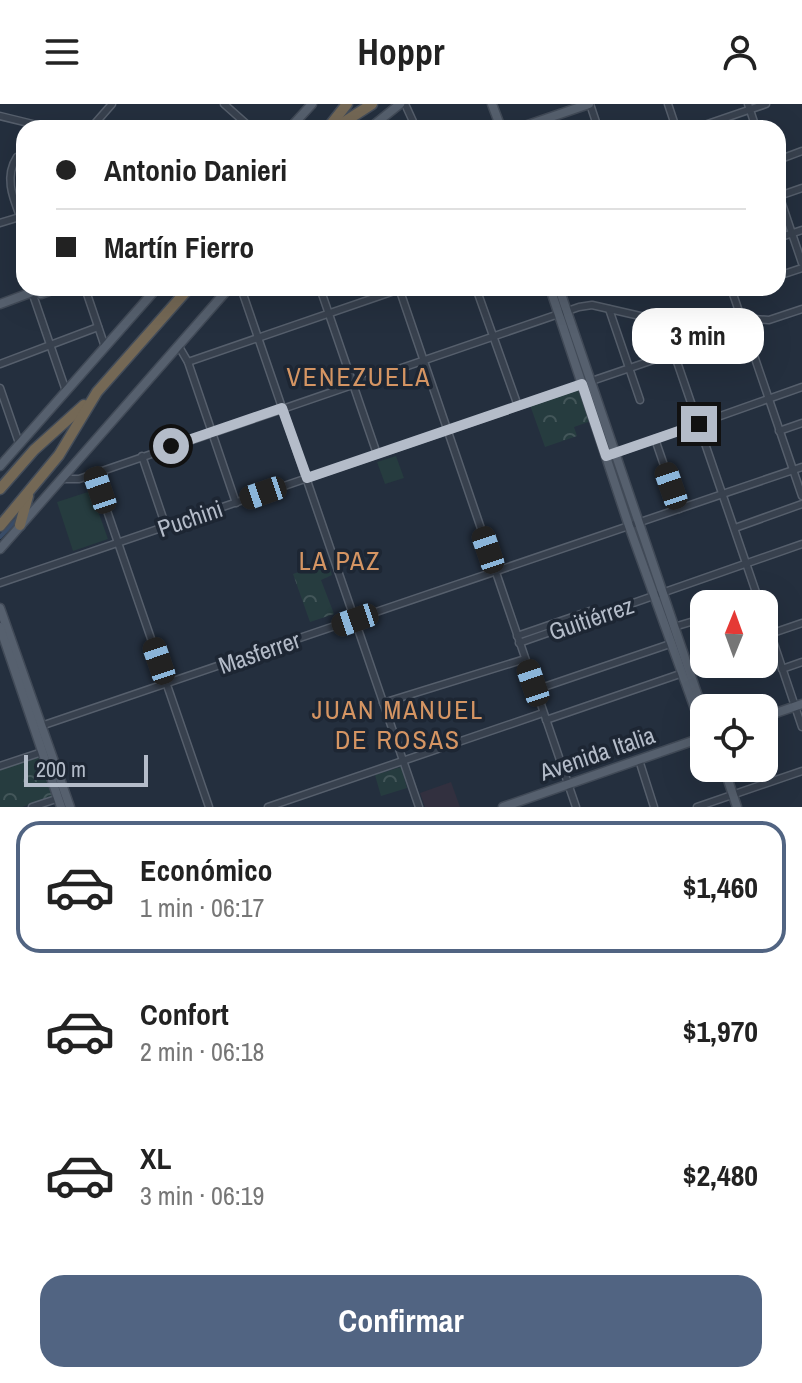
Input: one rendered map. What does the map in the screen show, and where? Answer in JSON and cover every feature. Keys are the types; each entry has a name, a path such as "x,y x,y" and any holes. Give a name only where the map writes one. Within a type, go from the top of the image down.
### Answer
{"highway":[{"path":"334,120 347,104"},
{"path":"347,120 372,104"},
{"path":"0,526 70,439 97,392 182,296"},
{"path":"0,489 48,436 97,392"},
{"path":"0,477 31,461 40,465 40,480"},
{"path":"20,525 29,492"}],"main road":[{"path":"297,120 312,104"},
{"path":"381,120 402,104"},
{"path":"543,120 590,104"},
{"path":"0,304 24,296"},
{"path":"0,466 150,296"},
{"path":"0,549 222,296"},
{"path":"554,296 658,595 670,644 694,694"},
{"path":"560,296 562,313"},
{"path":"658,595 674,627 681,667 690,694"},
{"path":"0,608 2,631 62,801"},
{"path":"778,713 799,706"},
{"path":"38,727 42,752 62,801 70,807"},
{"name":"Avenida Italia","path":"503,807 690,741"},
{"path":"726,782 734,807"}],"street":[{"path":"98,120 112,104"},
{"path":"224,104 242,120"},
{"path":"402,104 410,109 413,120"},
{"path":"716,120 766,104"},
{"path":"16,160 9,181 16,200"},
{"path":"786,216 802,266"},
{"path":"786,236 802,230"},
{"path":"34,296 66,391"},
{"path":"88,296 105,347"},
{"path":"244,296 419,807"},
{"path":"323,296 377,454"},
{"path":"188,362 377,296"},
{"path":"403,296 576,807"},
{"path":"479,296 518,406"},
{"path":"734,296 802,496"},
{"path":"64,479 79,479 493,336 592,305 662,321"},
{"path":"609,309 640,400"},
{"path":"741,318 769,320 802,309"},
{"path":"0,364 98,327"},
{"name":"Puchini","path":"0,583 744,329"},
{"path":"178,345 188,362 236,503"},
{"path":"674,353 756,590"},
{"path":"610,455 802,387"},
{"path":"0,388 19,443"},
{"path":"0,423 11,420"},
{"path":"779,431 802,423"},
{"path":"655,439 679,509"},
{"path":"142,456 166,527"},
{"name":"Masferrer","path":"38,727 802,467"},
{"path":"94,473 209,807"},
{"path":"735,528 802,504"},
{"name":"Guitiérrez","path":"518,639 590,611 592,619 802,544"},
{"path":"674,627 690,622"},
{"path":"778,631 802,623"},
{"path":"535,690 553,687 670,644"},
{"name":"Guitiérrez","path":"383,703 525,659"},
{"path":"778,659 799,706 802,727"},
{"path":"782,669 802,662"},
{"path":"268,807 544,716 690,663"},
{"path":"0,766 42,752"},
{"path":"639,760 654,807"},
{"path":"697,807 802,771"},
{"path":"32,807 62,801"}],"shaded area":[{"path":"451,782 460,807 425,807 420,793"}],"green space":[{"path":"580,388 591,421 574,427 577,436 545,447 530,405"},
{"path":"396,456 404,478 385,484 377,462"},
{"path":"91,491 108,539 73,551 57,502"},
{"path":"328,562 332,575 321,580 334,614 310,622 293,574"},
{"path":"39,757 53,796 22,807 0,807 0,770"},
{"path":"401,767 407,788 381,796 375,775"}],"waterway":[{"path":"0,537 20,516"}],"district":[{"name":"VENEZUELA","path":"359,376"},
{"name":"LA PAZ","path":"340,560"},
{"name":"JUAN MANUEL DE ROSAS","path":"398,724"}],"route":[{"path":"171,446 282,408 307,478 582,384 606,456 699,424"}]}
